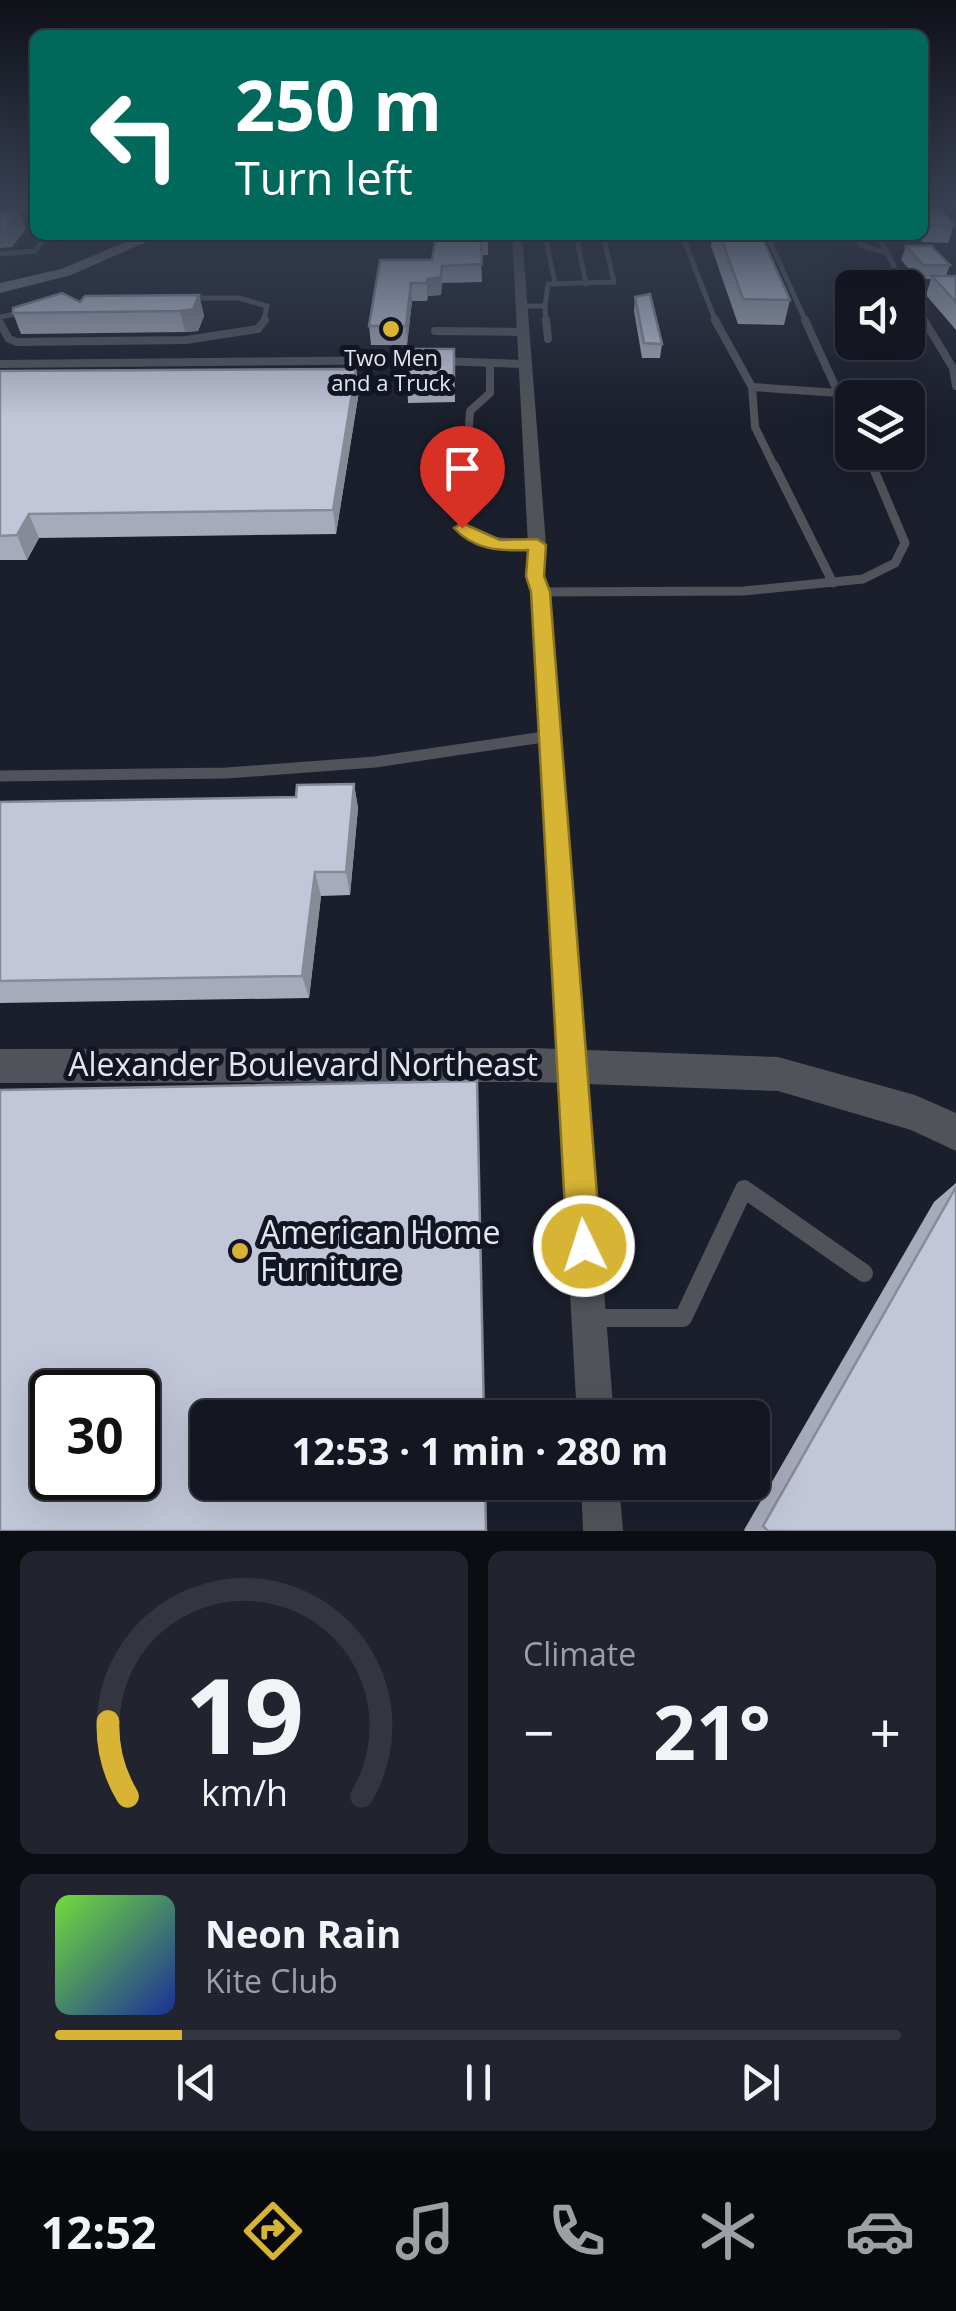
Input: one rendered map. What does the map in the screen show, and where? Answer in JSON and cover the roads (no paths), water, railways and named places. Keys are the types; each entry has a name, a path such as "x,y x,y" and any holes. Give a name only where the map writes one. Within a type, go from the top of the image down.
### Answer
{"main road":[{"path":"0,288 44,276"}],"street":[{"path":"526,276 533,306 523,332 537,545 535,576 540,592 595,1400"},
{"name":"Alexander Boulevard Northeast","path":"0,1066 572,1065 778,1074 916,1113 956,1132"},
{"path":"601,1500 604,1531"}],"lane":[{"path":"554,276 555,283"},
{"path":"584,276 586,284"},
{"path":"548,339 533,306 548,284 614,282 613,276"},
{"path":"698,276 722,339 752,387 755,427 833,582"},
{"path":"786,276 835,384"},
{"path":"30,310 0,320 9,338 17,342 186,340 258,329 266,318 267,306 254,300 170,298"},
{"path":"925,322 953,368 956,386"},
{"path":"435,331 523,332"},
{"path":"0,364 408,360 525,364"},
{"path":"490,364 490,393 470,411 462,528 478,540 500,546 537,545"},
{"path":"752,387 835,393"},
{"path":"540,592 744,590 833,582 880,573 904,551 900,528 874,470"},
{"path":"0,776 227,772 356,763 550,736"},
{"path":"589,1318 683,1318 744,1189 864,1274"}],"place":[{"name":"Two Men and a Truck","path":"391,329"},
{"name":"American Home Furniture","path":"240,1251"}]}
